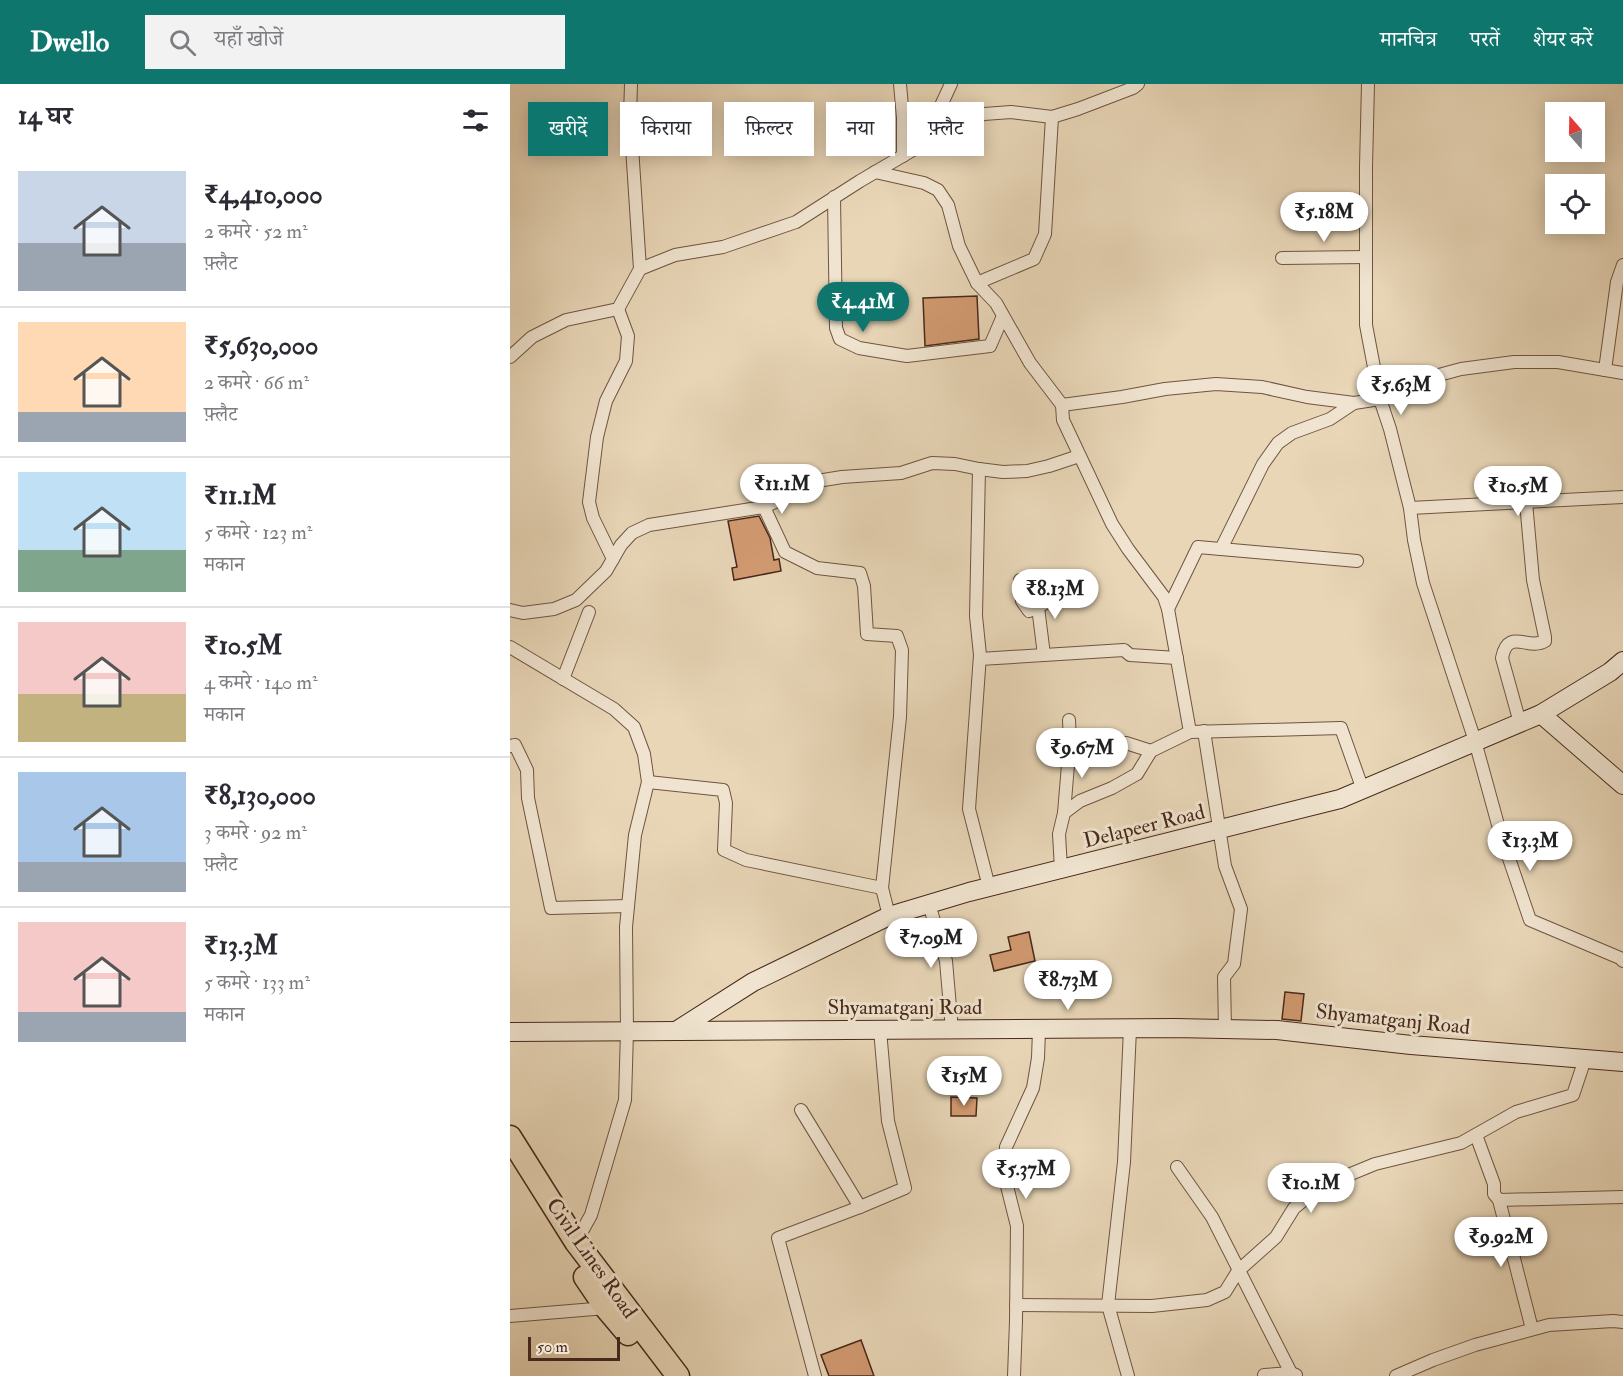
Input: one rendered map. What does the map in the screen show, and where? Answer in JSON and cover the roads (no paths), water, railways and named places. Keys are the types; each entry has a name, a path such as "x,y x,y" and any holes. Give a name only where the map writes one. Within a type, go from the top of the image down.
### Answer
{"highway":[{"name":"Civil Lines Road","path":"510,1137 576,1242 678,1376"},
{"name":"Civil Lines Road","path":"510,1154 578,1269 661,1376"}],"street":[{"path":"613,559 593,518 589,502 597,437 606,401 626,361 628,336 618,309 640,269 630,116 631,84"},
{"path":"900,84 903,156"},
{"path":"943,102 951,84"},
{"path":"984,114 1011,112 1052,117 1087,106 1138,84"},
{"path":"1368,84 1366,326 1380,399 1410,508 1423,583 1475,741 1500,832 1530,920 1592,945 1623,961"},
{"path":"977,283 1034,259 1045,234 1052,117"},
{"path":"640,269 675,255 723,247 796,222 907,154"},
{"path":"874,172 924,183 938,190 948,205 959,246 977,283 996,303 1030,363 1062,405 1063,420 1112,524 1164,597 1190,732"},
{"path":"834,197 836,328 840,339 859,348 908,356 990,346 1004,316"},
{"path":"1282,258 1366,257"},
{"path":"1605,370 1617,282 1623,265"},
{"path":"510,357 532,337 566,320 618,309"},
{"path":"1062,405 1122,397 1165,388 1216,384 1262,387 1307,397 1354,403 1380,399 1402,385 1461,369 1514,362 1558,362 1623,373"},
{"path":"1221,549 1263,464 1278,443 1292,433 1330,419 1354,403"},
{"path":"510,610 523,613 554,609 576,600 606,571 621,545 632,533 648,525 764,507 811,482 821,480 901,473 932,463 956,464 979,470 1027,471 1079,456"},
{"path":"979,470 976,616 980,659 969,809 989,887"},
{"path":"1410,508 1623,497"},
{"path":"1520,723 1502,658 1504,648 1509,643 1518,641 1540,644 1545,641 1533,580 1526,502"},
{"path":"764,507 785,552 817,568 860,573 864,586 867,633 897,636 902,650 900,717 882,888 889,916"},
{"path":"1168,609 1198,547 1357,561"},
{"path":"1020,580 1022,601 1029,611 1049,601 1077,592"},
{"path":"1038,607 1044,654"},
{"path":"563,678 589,612"},
{"path":"510,647 614,709 634,727 644,754 648,782 635,835 626,927 625,1100 591,1215 576,1242"},
{"path":"980,659 1124,650 1130,655 1177,658"},
{"name":"Delapeer Road","path":"676,1031 753,982 889,916 989,887 1340,799 1541,714 1623,662"},
{"path":"1541,714 1623,785"},
{"path":"1061,869 1059,834 1064,813 1070,741 1069,720"},
{"path":"1064,813 1080,801 1112,788 1137,774 1151,751 1190,732 1341,728 1363,789"},
{"path":"1204,731 1225,866 1241,909 1234,963 1224,977 1225,1029"},
{"path":"1070,741 1126,743 1151,751"},
{"path":"510,746 515,745 527,770 528,798 551,908 628,906"},
{"path":"648,782 723,790 726,803 724,850 746,860 882,888"},
{"path":"929,904 946,961 952,1030"},
{"path":"1128,1376 1108,1305 1124,1162 1130,1029"},
{"path":"815,1376 778,1238 905,1188 888,1121 880,1030"},
{"path":"1014,1376 1017,1226 1004,1174 1006,1147 1033,1088 1038,1058 1039,1030"},
{"name":"Shyamatganj Road","path":"510,1032 1277,1030 1411,1045 1623,1062"},
{"path":"1016,1305 1152,1306 1207,1300 1225,1292 1238,1271 1276,1237 1294,1208 1317,1190 1375,1164 1461,1143 1516,1113 1573,1095 1585,1059"},
{"path":"801,1110 860,1207"},
{"path":"1476,1135 1494,1184 1494,1194 1499,1200 1532,1329"},
{"path":"1177,1167 1212,1217 1238,1271 1294,1374 1264,1375"},
{"path":"1499,1200 1623,1197"},
{"path":"510,1316 606,1308"},
{"path":"1396,1376 1475,1345 1532,1329 1549,1325 1623,1322"}]}
